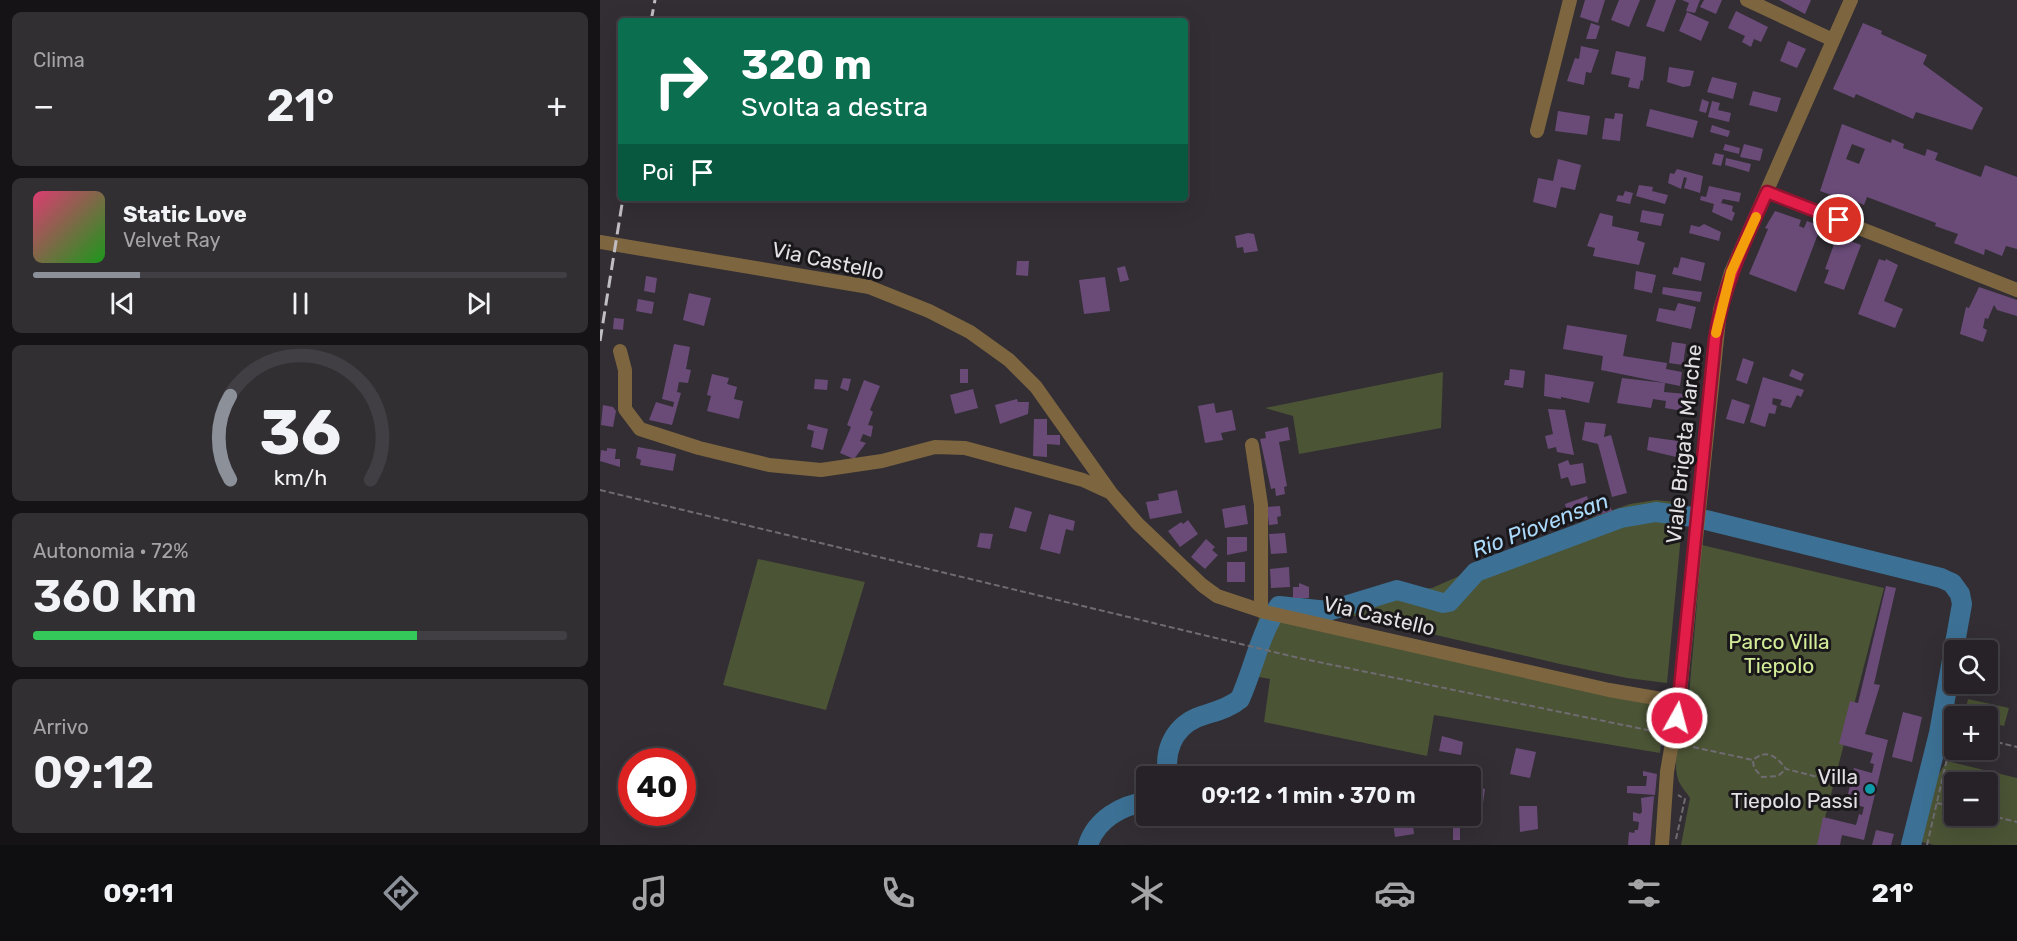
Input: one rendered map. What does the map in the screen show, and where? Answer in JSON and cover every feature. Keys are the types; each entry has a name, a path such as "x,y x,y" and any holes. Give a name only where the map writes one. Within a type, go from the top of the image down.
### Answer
{"street":[{"path":"1537,131 1570,0"},
{"path":"1747,0 1833,40"},
{"name":"Viale Brigata Marche","path":"1662,845 1667,772 1679,702 1720,310 1731,272 1851,0"},
{"path":"1767,192 2017,290"},
{"name":"Via Castello","path":"600,242 868,288 929,310 979,339 1009,360 1036,387 1111,493 1138,524 1202,585 1217,596 1263,612 1609,690 1679,702"},
{"name":"Via Castello","path":"620,351 625,370 625,409 640,429 699,448 769,465 821,470 882,460 935,447 965,448 1083,480 1111,493"},
{"path":"1252,445 1261,505 1263,612"}],"path":[{"path":"600,490 1299,658 1662,733"},
{"path":"1998,742 2017,747"},
{"path":"1693,747 1753,760 1769,754 1777,757 1786,769 1841,783"},
{"path":"1753,760 1754,768 1762,777 1778,776 1786,769"},
{"path":"1927,845 1947,760"},
{"path":"1674,845 1685,799"},
{"path":"1937,803 1944,805"},
{"path":"1998,817 2017,822"}],"green space":[{"path":"1443,372 1441,428 1299,454 1293,416 1265,408"},
{"path":"1656,500 1684,503 1667,683 1627,678 1560,664 1278,598 1329,601 1432,588 1596,516 1630,504"},
{"name":"Parco Villa Tiepolo","path":"1702,545 1884,588 1818,845 1681,845 1690,798 1679,782 1677,753 1684,732 1696,717 1704,712 1688,707"},
{"path":"758,559 865,582 826,710 723,685"},
{"path":"1261,611 1666,699 1660,753 1434,715 1427,756 1264,722 1270,679 1242,674"},
{"path":"1968,699 2009,708 2004,726 1998,724 1998,706 1966,706"},
{"path":"1947,761 1992,772 1944,772 1944,826 1998,826 1998,773 2017,778 2017,845 1934,845 1918,841 1935,780"}],"building":[{"path":"1585,0 1605,0 1598,23 1580,17"},
{"path":"1619,0 1640,0 1629,27 1611,20"},
{"path":"1656,0 1676,0 1664,32 1646,26"},
{"path":"1682,0 1700,0 1695,13 1686,11 1689,3"},
{"path":"1704,0 1722,0 1716,14 1700,7"},
{"path":"1779,0 1811,0 1805,14"},
{"path":"1736,11 1768,27 1761,42 1754,39 1751,47 1742,42 1745,36 1728,28"},
{"path":"1687,12 1709,22 1701,41 1679,31"},
{"path":"1591,23 1600,26 1596,39 1586,39"},
{"path":"1863,23 1927,55 1923,64 1983,108 1972,130 1916,112 1913,119 1856,94 1854,98 1833,89"},
{"path":"1788,41 1806,49 1797,68 1780,61"},
{"path":"1581,46 1599,50 1591,73 1586,72 1584,85 1567,81 1575,58 1579,59"},
{"path":"1616,51 1646,57 1643,81 1641,80 1639,89 1628,87 1630,78 1611,74"},
{"path":"1669,67 1694,71 1690,86 1683,87 1667,82"},
{"path":"1712,77 1737,83 1733,99 1707,92"},
{"path":"1753,91 1781,98 1777,112 1749,105"},
{"path":"1702,99 1709,102 1706,113 1699,111"},
{"path":"1712,101 1720,103 1718,110 1731,113 1729,122 1708,117"},
{"path":"1650,109 1698,121 1693,138 1646,126"},
{"path":"1558,111 1590,116 1587,135 1555,131"},
{"path":"1615,113 1623,114 1620,141 1602,139 1605,118 1614,119"},
{"path":"1842,124 1891,143 1892,139 1904,144 1903,148 1925,156 1927,149 1938,153 1935,160 1981,177 1985,165 2017,177 2017,249 2006,246 2002,256 1985,249 1984,255 1954,243 1958,234 1935,226 1936,223 1867,197 1864,205 1838,194 1837,197 1820,191","holes":["1852,144 1865,149 1859,164 1846,159"]},
{"path":"1712,125 1730,131 1728,137 1710,132"},
{"path":"1725,144 1740,148 1739,154 1723,150"},
{"path":"1744,144 1763,149 1760,161 1740,157"},
{"path":"1715,153 1724,155 1721,166 1712,164"},
{"path":"1726,158 1751,164 1749,172 1725,165"},
{"path":"1558,159 1581,165 1575,190 1561,187 1556,208 1533,202 1538,178 1553,181"},
{"path":"1677,169 1703,176 1700,193 1684,188 1687,178 1684,177 1681,189 1668,183 1670,173 1674,174"},
{"path":"1639,185 1653,187 1652,191 1668,195 1665,204 1636,196"},
{"path":"1709,186 1741,193 1739,202 1723,199 1721,203 1733,206 1732,211 1735,213 1732,221 1712,212 1714,204 1700,200 1701,196 1706,197"},
{"path":"1625,191 1633,193 1630,204 1616,201 1618,195 1623,196"},
{"path":"1642,210 1664,214 1661,226 1640,222"},
{"path":"1775,211 1801,220 1799,226 1804,228 1807,221 1821,226 1796,292 1749,274 1768,229 1765,228"},
{"path":"1600,213 1613,216 1612,226 1639,232 1637,240 1645,243 1639,265 1593,256 1595,248 1587,246"},
{"path":"1704,224 1721,232 1719,241 1689,233 1691,225 1699,227"},
{"path":"1254,234 1258,251 1244,253 1243,247 1237,248 1235,236"},
{"path":"1837,236 1861,245 1844,290 1824,283 1829,270 1825,269"},
{"path":"1681,257 1705,263 1701,281 1672,274 1674,267 1678,268"},
{"path":"1879,259 1885,261 1886,259 1898,265 1884,301 1903,309 1895,328 1858,314"},
{"path":"1017,261 1029,261 1028,276 1016,275"},
{"path":"1125,266 1129,280 1120,282 1117,268"},
{"path":"1636,271 1656,275 1652,293 1634,289"},
{"path":"646,276 657,278 655,293 644,291"},
{"path":"1105,277 1110,311 1084,314 1079,280"},
{"path":"1663,287 1702,292 1700,302 1662,294"},
{"path":"1979,287 2017,300 2017,316 1997,310 1994,305 1988,319 1985,318 1983,328 1987,330 1983,342 1960,334 1966,307 1969,308"},
{"path":"689,293 711,298 704,326 683,320"},
{"path":"638,299 654,302 652,314 636,311"},
{"path":"1678,303 1696,307 1691,329 1656,321 1659,308 1675,311"},
{"path":"614,318 624,319 623,330 613,329"},
{"path":"1567,325 1627,335 1623,356 1667,363 1666,369 1682,372 1680,386 1601,370 1603,356 1563,349"},
{"path":"1672,342 1686,344 1683,365 1669,363"},
{"path":"674,344 690,347 686,369 691,370 688,383 679,382 677,392 681,393 672,425 649,420 656,402 673,407 674,402 662,399"},
{"path":"1743,358 1754,362 1747,384 1736,380"},
{"path":"960,369 968,369 968,383 960,383"},
{"path":"1510,369 1525,371 1523,388 1504,385 1505,380 1509,380"},
{"path":"1792,369 1804,374 1801,381 1789,376"},
{"path":"712,374 729,378 727,384 737,387 734,399 743,401 739,419 707,411 711,396 707,395"},
{"path":"1545,374 1594,382 1589,403 1544,396"},
{"path":"1763,377 1804,390 1801,397 1797,395 1791,408 1780,405 1782,400 1773,398 1772,404 1777,406 1775,414 1769,413 1765,427 1750,422"},
{"path":"843,378 851,379 848,391 840,388"},
{"path":"1622,378 1665,383 1664,392 1686,394 1683,411 1665,408 1666,401 1653,399 1651,408 1617,403"},
{"path":"815,379 828,380 827,390 814,389"},
{"path":"864,380 880,386 870,410 873,412 868,425 873,426 871,437 863,434 860,441 866,443 854,459 840,453 851,427 847,425"},
{"path":"973,389 978,408 955,414 950,395"},
{"path":"1017,399 1018,402 1029,402 1028,414 1000,424 995,405"},
{"path":"1732,399 1750,405 1744,424 1726,419"},
{"path":"1214,403 1216,413 1232,410 1236,430 1221,433 1223,440 1205,443 1198,406"},
{"path":"603,405 613,407 616,411 613,427 601,425"},
{"path":"1548,409 1565,410 1574,455 1557,452 1556,447 1548,449 1545,436 1553,434"},
{"path":"1034,419 1047,419 1047,435 1060,435 1060,445 1047,444 1047,457 1033,456"},
{"path":"1585,422 1606,424 1604,437 1611,435 1627,493 1612,497 1598,444 1582,440"},
{"path":"808,424 828,429 823,450 811,447 814,431 807,429"},
{"path":"1288,427 1290,440 1279,442 1287,486 1284,487 1285,494 1276,496 1275,488 1271,489 1260,439 1266,438 1265,432"},
{"path":"1649,437 1678,441 1676,457 1647,450"},
{"path":"638,447 676,454 673,471 640,465 641,460 636,458"},
{"path":"607,448 616,449 615,459 620,459 620,467 600,461 601,450 607,451"},
{"path":"1568,460 1570,465 1583,463 1586,483 1571,486 1568,477 1561,479 1558,464"},
{"path":"1177,490 1182,513 1150,519 1146,502 1159,500 1158,494"},
{"path":"1587,496 1590,506 1609,502 1612,511 1570,523 1565,504"},
{"path":"1245,505 1248,524 1225,528 1222,509"},
{"path":"1280,506 1281,516 1277,517 1278,524 1269,525 1267,507"},
{"path":"1015,507 1032,512 1026,532 1009,528"},
{"path":"1049,514 1075,521 1073,531 1066,529 1060,554 1040,549"},
{"path":"1188,520 1198,534 1180,547 1168,531"},
{"path":"980,533 993,534 990,549 977,547"},
{"path":"1285,533 1287,553 1271,554 1269,534"},
{"path":"1227,537 1247,537 1247,551 1227,555"},
{"path":"1206,539 1215,547 1212,550 1218,555 1205,569 1191,557"},
{"path":"1227,562 1245,562 1245,582 1227,582"},
{"path":"1289,567 1290,587 1271,588 1270,569"},
{"path":"1299,583 1309,587 1309,598 1293,598 1293,587 1299,587"},
{"path":"1886,586 1896,588 1874,684 1880,685 1865,734 1888,740 1864,840 1842,835 1840,845 1817,845 1823,817 1856,825 1859,814 1862,815 1864,807 1846,803 1854,768 1872,773 1874,764 1870,763 1873,753 1839,744 1850,701 1858,703"},
{"path":"1903,712 1922,717 1912,762 1892,757"},
{"path":"1442,736 1463,742 1461,755 1439,751"},
{"path":"1516,748 1536,752 1530,778 1510,774"},
{"path":"1643,771 1657,774 1655,795 1627,793 1627,786 1646,786 1647,776 1643,776"},
{"path":"1481,788 1485,789 1481,818"},
{"path":"1654,796 1650,845 1628,845 1629,832 1634,833 1638,830 1639,822 1633,821 1633,812 1640,814 1642,812 1641,798"},
{"path":"1519,806 1537,806 1538,829 1520,832"},
{"path":"1393,826 1413,826 1414,834 1395,837"},
{"path":"1453,828 1460,828 1460,840 1453,840"},
{"path":"1876,830 1894,834 1891,845 1872,845"}],"waterway":[{"name":"Rio Piovensan","path":"1167,766 1171,743 1181,729 1196,718 1224,708 1240,699 1262,640 1279,606 1328,611 1397,590 1443,603 1449,602 1476,572 1621,518 1656,512 1693,517"},
{"name":"Rio Piovensan","path":"1706,520 1941,578 1952,583 1960,594 1962,604 1939,733 1911,845"},
{"name":"Rio Piovensan","path":"1088,845 1103,821 1119,810 1136,804"}],"railway":[{"path":"652,18 655,0"},
{"path":"600,341 623,201"}],"slow traffic":[{"path":"1716,333 1731,272 1756,217"}],"place":[{"name":"Villa Tiepolo Passi","path":"1870,789"}],"route":[{"path":"1677,718 1715,339 1720,310 1731,272 1767,192 1839,220"}]}
